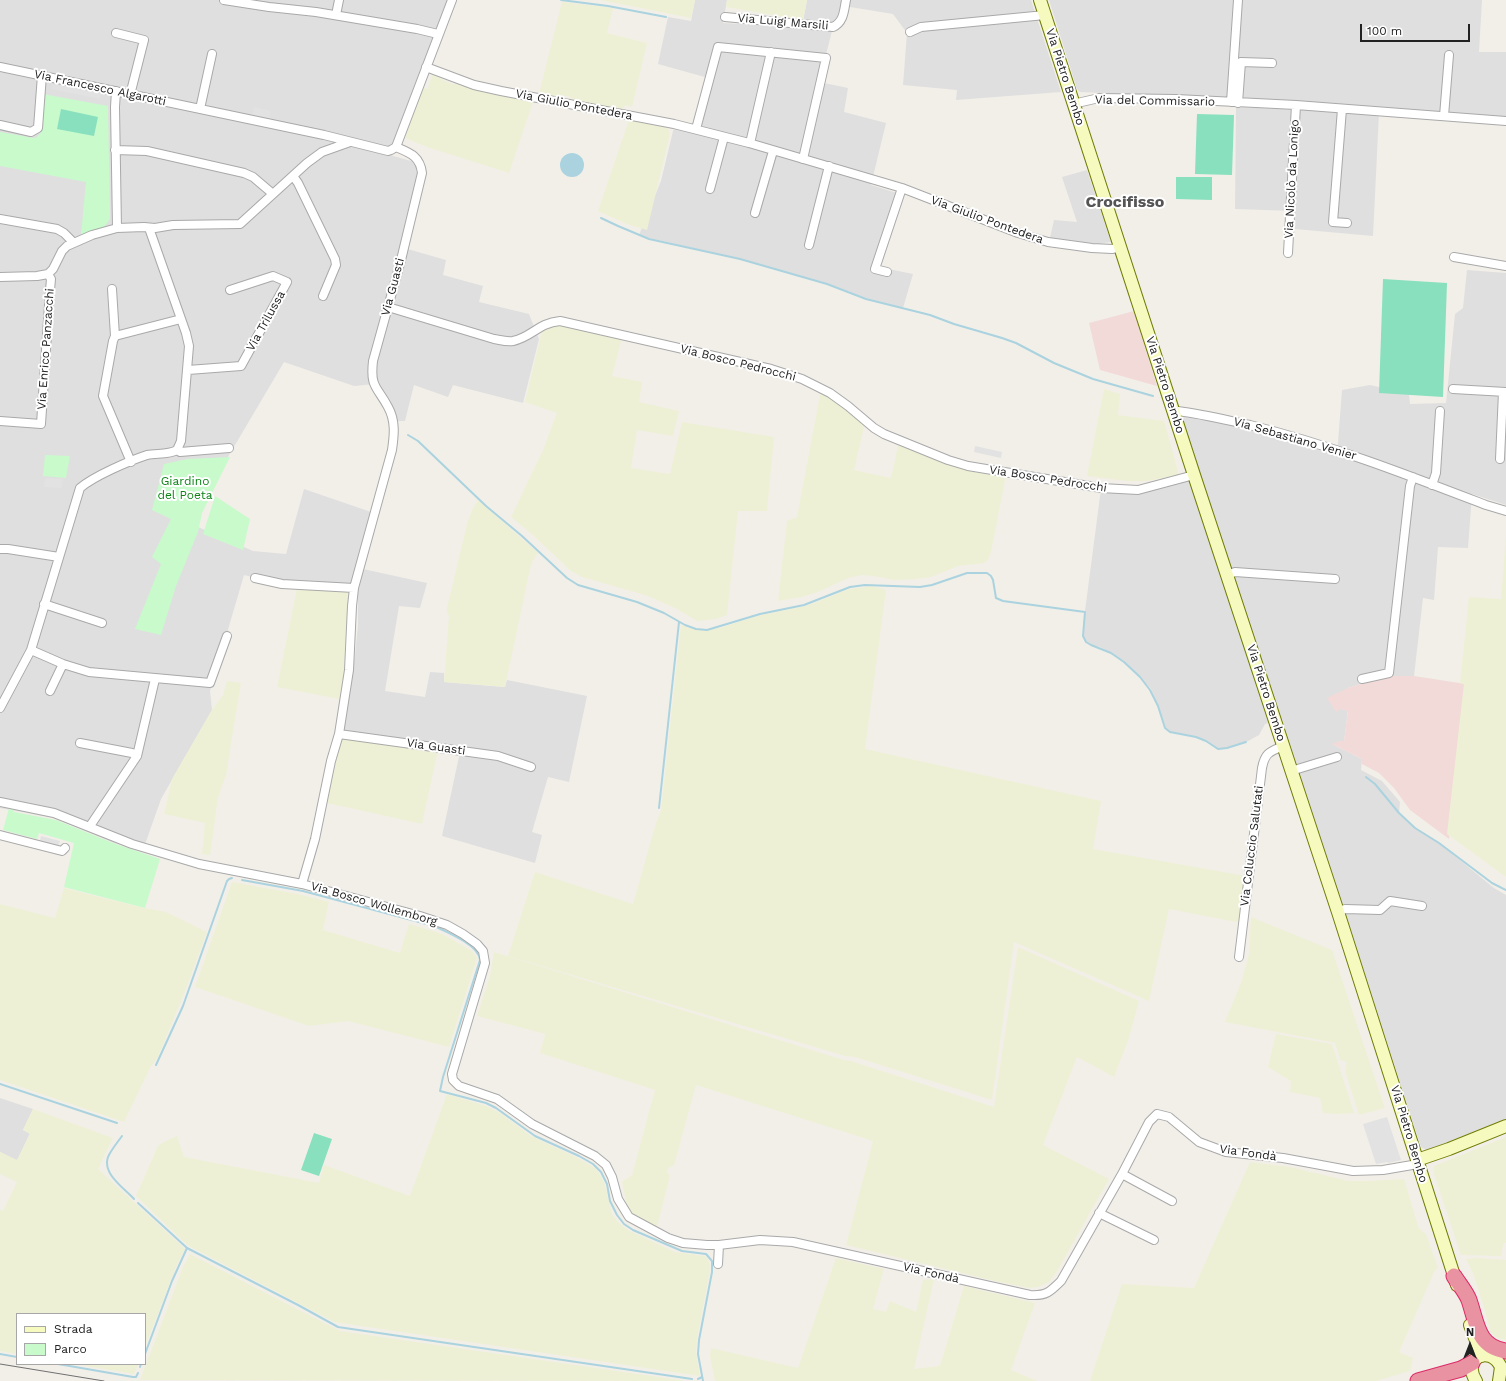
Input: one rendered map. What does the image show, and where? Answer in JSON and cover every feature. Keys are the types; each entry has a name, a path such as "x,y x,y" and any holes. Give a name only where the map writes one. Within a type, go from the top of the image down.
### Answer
{"highway":[{"path":"1418,1381 1462,1369 1492,1357 1491,1347 1482,1338 1468,1298 1454,1276"}],"main road":[{"name":"Via Pietro Bembo","path":"1040,0 1338,912 1469,1324 1492,1357 1501,1367 1499,1381"},
{"path":"1418,1162 1506,1126"},
{"name":"Via Pietro Bembo","path":"1476,1381 1471,1368 1492,1357"}],"street":[{"path":"224,0 336,15 438,34"},
{"path":"336,15 339,0"},
{"name":"Via Luigi Marsili","path":"725,17 833,26 838,25 842,20 846,0"},
{"path":"1235,102 1238,0"},
{"path":"396,147 449,1"},
{"path":"910,32 921,27 1045,15"},
{"path":"116,33 144,40 130,95"},
{"path":"696,129 718,47 826,58 803,159"},
{"path":"749,143 771,52"},
{"path":"200,109 212,54"},
{"path":"1444,116 1449,56"},
{"path":"1235,102 1241,62 1272,63"},
{"name":"Via Francesco Algarotti","path":"0,67 389,151 396,147"},
{"name":"Via Giulio Pontedera","path":"426,67 474,85 696,129 749,143 902,188 1018,233 1048,242 1092,248 1112,249 1121,247"},
{"path":"0,125 31,132 38,128 42,75"},
{"path":"116,91 115,150 117,228"},
{"name":"Via del Commissario","path":"1074,104 1099,98 1176,99 1296,105 1506,121"},
{"name":"Via Nicolò da Lonigo","path":"1288,253 1296,105"},
{"path":"1342,109 1333,222 1347,223"},
{"path":"710,189 724,137"},
{"path":"0,277 37,276 48,274 53,269 62,251 73,242 117,228 240,224 307,163 322,152 351,142"},
{"name":"Via Guasti","path":"302,884 314,839 331,761 339,734 349,670 354,588 392,450 395,433 389,408 374,385 371,376 373,361 418,196 422,173 421,166 416,157 396,147"},
{"path":"115,150 147,151 244,173 253,177 273,194"},
{"path":"755,213 773,151"},
{"path":"809,244 829,166"},
{"path":"293,176 298,183 335,259 336,265 323,296"},
{"path":"887,272 875,269 902,188"},
{"path":"0,219 60,231 73,242"},
{"path":"149,228 189,346 181,441 177,450"},
{"path":"60,231 62,251"},
{"path":"1454,257 1506,266"},
{"name":"Via Enrico Panzacchi","path":"0,421 41,424 51,279 48,274"},
{"name":"Via Trilussa","path":"188,370 241,366 287,282 273,276 230,290"},
{"path":"112,289 115,336 103,396 131,462"},
{"name":"Via Bosco Pedrocchi","path":"388,307 494,339 511,341 523,338 549,322 560,321 771,369 802,379 830,393 874,428 884,434 948,460 968,466 1101,488 1122,490 1138,490 1194,475"},
{"path":"115,336 181,319"},
{"path":"1453,390 1505,392 1500,459"},
{"name":"Via Sebastiano Venier","path":"1174,412 1178,411 1204,415 1291,436 1354,455 1486,505 1506,511"},
{"path":"1432,485 1436,473 1440,412"},
{"path":"0,708 3,697 31,650 80,488 88,481 147,455 174,452 177,450 180,452 229,448"},
{"path":"1362,679 1389,673 1412,477"},
{"path":"0,549 59,557"},
{"path":"1227,575 1235,572 1335,579"},
{"path":"256,578 282,584 354,588"},
{"path":"44,604 102,623"},
{"path":"31,650 63,664 89,672 210,683 227,636"},
{"path":"50,691 63,664"},
{"path":"90,826 137,756 155,679"},
{"name":"Via Guasti","path":"339,734 498,756 531,767"},
{"path":"80,743 132,753 137,756"},
{"name":"Via Coluccio Salutati","path":"1238,957 1263,763 1264,759 1271,751 1283,746"},
{"path":"1291,770 1337,757"},
{"name":"Via Bosco Wollemborg","path":"0,804 54,813 90,826 132,844 199,864 302,884 420,916 447,925 463,934 477,944 483,951 485,962 452,1074 453,1080 458,1086 497,1099 532,1124 595,1156 606,1166 612,1177 620,1204 626,1214 634,1221 677,1241 694,1244 719,1245"},
{"path":"0,835 62,851 65,848"},
{"path":"1338,912 1345,909 1380,910 1390,901 1422,906"},
{"name":"Via Fondà","path":"719,1245 760,1240 793,1242 1030,1295 1042,1296 1052,1290 1061,1281 1122,1174 1149,1122 1157,1114 1169,1117 1199,1142 1226,1152 1283,1158 1353,1171 1384,1170 1418,1162"},
{"path":"1122,1174 1172,1201"},
{"path":"1099,1214 1154,1240"},
{"path":"718,1264 719,1245"}],"shaded area":[{"path":"0,0 450,0 390,155 411,161 418,167 420,172 404,248 446,260 443,275 483,286 479,302 529,314 539,339 523,403 453,385 448,397 414,385 405,421 393,421 375,384 354,386 284,362 189,523 253,551 286,554 304,489 374,513 354,587 282,584 244,575 210,691 212,710 161,799 143,850 114,843 54,818 0,808"},
{"path":"695,0 727,0 723,23 802,27 807,0 1031,0 1061,92 956,100 957,90 903,85 907,33 893,14 844,6 838,29 832,31 819,82 848,88 844,112 886,123 871,185 897,193 874,266 913,274 903,308 866,298 828,284 740,259 639,235 661,181 674,127 697,133 712,79 658,64 668,17 691,21"},
{"path":"1049,0 1482,0 1479,52 1506,52 1506,117 1307,102 1080,92 1077,89"},
{"path":"52,84 101,94 100,99 51,89"},
{"path":"254,107 271,111 268,124 251,120"},
{"path":"1236,107 1379,113 1373,236 1295,229 1295,211 1235,209"},
{"path":"1087,170 1111,242 1098,244 1050,238 1054,220 1077,222 1062,177"},
{"path":"1467,270 1506,273 1506,505 1472,494 1468,548 1438,547 1434,600 1423,598 1414,676 1386,676 1348,688 1341,709 1348,710 1344,742 1332,744 1362,759 1361,770 1382,781 1400,802 1399,814 1414,828 1439,843 1494,888 1506,895 1506,1119 1452,1142 1426,1150 1421,1147 1282,719 1265,724 1259,735 1248,741 1227,748 1218,749 1206,740 1170,732 1166,728 1151,689 1124,661 1100,647 1090,645 1083,636 1083,626 1101,489 1123,491 1195,477 1175,416 1232,424 1291,440 1337,456 1342,390 1370,385 1409,394 1410,404 1446,403 1455,314 1463,308"},
{"path":"1134,311 1157,386 1100,370 1089,323"},
{"path":"975,446 1002,452 1001,458 974,452"},
{"path":"45,478 63,479 62,488 44,487"},
{"path":"363,569 427,583 420,608 399,606 385,691 425,697 430,672 444,673 444,682 505,687 507,680 587,696 569,782 548,777 532,832 542,835 535,863 442,836 460,752 342,737 355,655 358,625 358,592"},
{"path":"1386,676 1414,676 1466,684 1449,839 1410,810 1394,788 1379,773 1362,764 1362,759 1332,744 1339,741 1344,741 1348,711 1341,709 1336,712 1327,698 1348,688"},
{"path":"41,836 60,841 57,850 39,845"},
{"path":"0,1098 33,1109 23,1130 30,1133 17,1161 0,1152"},
{"path":"1387,1117 1401,1160 1376,1164 1363,1124"}],"green space":[{"path":"600,0 695,0 691,18"},
{"path":"727,0 807,0 803,20 726,7"},
{"path":"562,2 613,8 607,33 647,43 632,107 626,105 622,109 574,101 571,97 560,95 556,98 539,94"},
{"path":"432,75 452,84 533,102 509,173 427,147 405,138 419,97 424,88 428,89"},
{"path":"43,94 108,106 110,218 105,226 98,230 81,235 86,182 0,166 0,132 34,138 37,137 42,131"},
{"path":"61,109 98,117 94,136 57,129"},
{"path":"1197,114 1234,115 1232,175 1195,174"},
{"path":"629,120 665,127 669,130 670,134 647,230 627,224 598,211"},
{"path":"1176,177 1212,177 1212,200 1176,199"},
{"path":"1383,279 1447,283 1443,397 1379,393"},
{"path":"562,325 622,337 612,376 642,382 639,402 679,411 673,436 637,430 631,468 670,474 682,422 774,437 767,511 738,511 727,615 716,619 697,621 677,609 648,596 582,577 571,571 534,536 511,517 543,450 557,413 525,402 542,331 547,326"},
{"path":"1104,389 1120,394 1118,415 1164,421 1179,475 1147,481 1127,481 1087,476"},
{"path":"822,393 827,394 862,422 864,427 854,470 891,478 898,446 904,446 917,450 950,465 1006,475 991,552 988,560 984,563 958,566 931,577 916,579 895,580 862,575 848,578 818,592 802,597 778,601 787,521 797,517 820,395"},
{"path":"45,455 70,456 66,478 43,476"},
{"name":"Giardino del Poeta","path":"230,457 202,513 198,532 176,586 161,635 135,629 161,564 152,557 171,519 152,510 164,464 187,459"},
{"path":"215,496 250,519 243,550 203,534"},
{"path":"478,500 538,553 532,562 530,569 505,687 444,682 449,616 447,613 447,608 467,524 472,510"},
{"path":"1506,534 1506,877 1447,834 1464,684 1460,683 1469,597 1501,599"},
{"path":"873,586 886,590 865,749 1101,801 1093,849 1246,876 1240,921 1236,922 1169,909 1149,1001 1014,942 992,1100 855,1057 845,1056 508,956 535,872 633,904 656,823 661,811 681,625 696,630 707,630 723,627 757,616 809,605 849,589"},
{"path":"297,588 350,591 346,627 344,677 339,699 277,687"},
{"path":"227,681 241,683 226,775 218,797 210,855 202,854 205,823 164,814 172,779 212,710 223,695"},
{"path":"342,737 438,750 422,824 327,803"},
{"path":"9,808 14,809 14,812 56,820 113,843 160,859 145,908 64,887 74,843 39,833 37,839 3,830"},
{"path":"232,882 298,894 329,902 323,930 400,953 409,924 442,934 472,951 477,958 449,1047 348,1021 309,1026 195,987"},
{"path":"64,888 166,912 207,932 158,1057 151,1066 124,1122 0,1080 0,904 55,918"},
{"path":"1251,917 1332,950 1385,1108 1359,1115 1345,1071 1347,1062 1340,1060 1335,1043 1225,1022 1242,980 1249,954"},
{"path":"1018,947 1139,1001 1129,1038 1114,1077 1077,1057 1043,1145 1109,1179 1056,1273 1049,1282 1038,1287 1029,1288 999,1282 846,1245 873,1141 696,1085 674,1165 668,1168 667,1171 670,1176 657,1226 643,1221 633,1215 627,1206 622,1182 632,1175 655,1090 540,1053 545,1034 477,1016 490,976 494,952 851,1061 994,1107"},
{"path":"1276,1034 1332,1044 1354,1113 1323,1113 1320,1098 1290,1092 1291,1081 1268,1067"},
{"path":"447,1094 486,1106 500,1113 531,1136 578,1158 595,1168 605,1185 612,1214 618,1222 628,1230 675,1252 704,1256 707,1258 710,1270 697,1339 696,1352 700,1376 334,1322 187,1245 136,1196 158,1146 177,1136 184,1157 319,1183 324,1165 410,1196"},
{"path":"33,1109 113,1138 98,1169 185,1249 176,1267 146,1344 146,1313 16,1313 16,1354 0,1351 0,1210 3,1211 17,1182 0,1174 0,1152 17,1160 30,1134 23,1130"},
{"path":"314,1133 332,1139 319,1176 301,1170"},
{"path":"1506,1137 1506,1243 1503,1245 1501,1256 1461,1255 1434,1174 1434,1166"},
{"path":"1250,1162 1290,1167 1349,1181 1404,1179 1419,1229 1426,1234 1438,1268 1435,1270 1399,1352 1413,1358 1410,1371 1376,1381 1090,1381 1122,1284 1194,1288"},
{"path":"190,1254 340,1331 686,1381 140,1380 183,1267"},
{"path":"836,1258 884,1269 873,1309 886,1312 890,1301 916,1312 923,1280 934,1279 914,1369 940,1366 964,1286 1035,1303 1011,1370 1037,1381 715,1381 710,1356 711,1348 798,1368"},
{"path":"1476,1258 1506,1260 1506,1340 1497,1338 1491,1333 1473,1273 1466,1259"},
{"path":"80,1365 138,1365 134,1374"}],"water":[{"path":"572,153 577,154 583,160 583,170 577,176 572,177 567,176 561,170 560,165 561,160 567,154"}],"waterway":[{"path":"561,0 608,6 666,17"},
{"path":"601,218 649,239 740,259 827,284 866,299 930,315 954,324 1002,338 1016,343 1054,363 1093,379 1153,396"},
{"path":"408,435 418,441 486,506 522,536 567,578 578,585 637,602 664,613 685,625 696,629 707,630 760,614 804,605 850,587 865,585 920,587 932,585 967,573 987,573 993,580 996,598 1003,601 1085,612 1083,636 1086,642 1111,653 1124,662 1140,677 1150,690 1158,706 1165,728 1170,732 1196,737 1206,741 1218,749 1227,748 1246,742"},
{"path":"659,808 679,622"},
{"path":"1366,777 1375,784 1399,813 1415,828 1439,843 1492,883 1506,890"},
{"path":"156,1065 183,1006 227,881 232,878"},
{"path":"242,880 303,891 434,926 462,940 474,949 480,960 443,1077 440,1091 486,1103 496,1108 535,1136 593,1164 601,1172 607,1184 610,1201 617,1215 624,1224 633,1230 682,1251 706,1254 712,1261 712,1272 699,1340 698,1354 703,1381"},
{"path":"0,1084 117,1123"},
{"path":"122,1136 109,1154 107,1163 108,1169 115,1180 134,1199"},
{"path":"138,1203 187,1248 338,1327 692,1379"},
{"path":"146,1351 172,1281 187,1248"},
{"path":"0,1354 16,1357"},
{"path":"64,1365 133,1377 136,1377 138,1373"},
{"path":"698,1379 702,1377"}],"tram line":[{"path":"0,1364 104,1381"}],"district":[{"name":"Crocifisso","path":"1125,202"}]}
